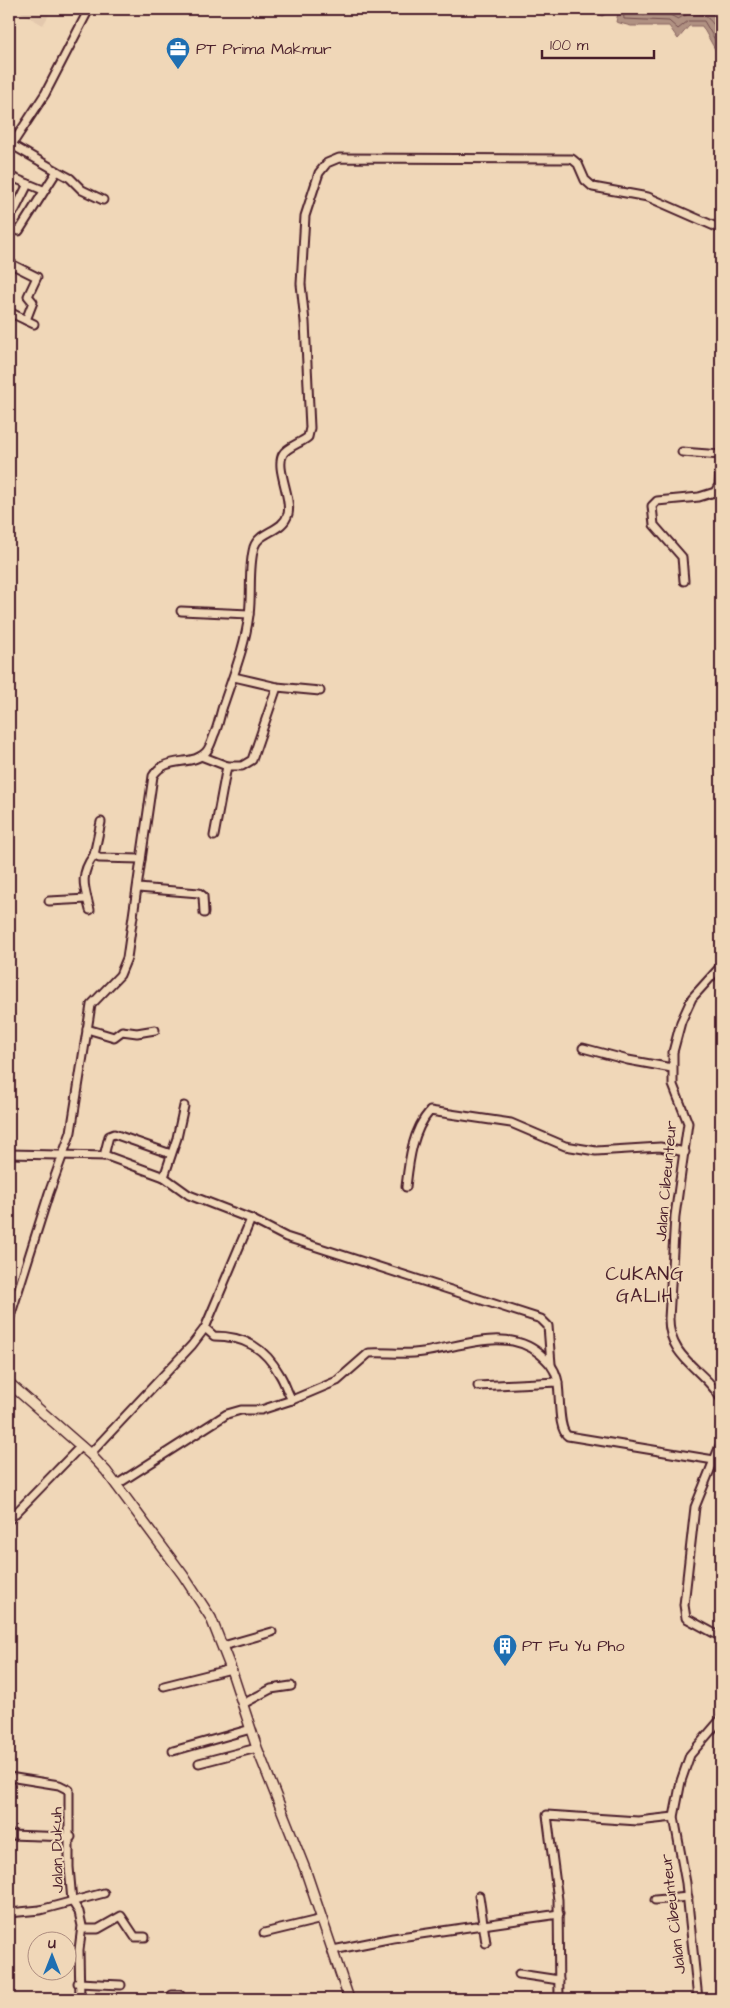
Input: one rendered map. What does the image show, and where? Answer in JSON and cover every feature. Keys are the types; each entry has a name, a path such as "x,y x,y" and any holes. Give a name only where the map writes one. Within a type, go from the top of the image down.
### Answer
{"street":[{"path":"89,9 45,94 11,147 70,178 82,190 104,200"},
{"path":"9,1320 49,1193 63,1157 80,1085 88,1015 94,1000 114,982 124,968 138,888 152,776 162,766 202,756 206,753 214,737 234,677 249,614 252,554 255,544 284,522 288,513 289,500 282,467 282,455 304,441 310,433 305,322 301,284 302,259 305,216 314,186 327,163 339,158 389,157 489,160 572,159 578,164 585,180 593,187 648,197 721,229"},
{"path":"9,228 19,231 43,190 57,171"},
{"path":"9,176 43,190"},
{"path":"15,210 28,184"},
{"path":"9,263 37,277 28,296 33,302 26,320"},
{"path":"9,312 34,324"},
{"path":"682,452 721,455 719,485 715,492 698,497 657,501 652,506 654,524 682,557 684,581"},
{"path":"181,611 249,614"},
{"path":"234,677 277,687 320,691"},
{"path":"202,756 227,766 242,766 252,760 277,687"},
{"path":"214,836 227,766"},
{"path":"90,910 84,884 85,869 94,855 101,822"},
{"path":"94,855 99,858 141,859"},
{"path":"138,888 199,893 204,896 204,913"},
{"path":"49,901 87,899"},
{"name":"Jalan Cibeunteur","path":"721,966 692,998 685,1010 674,1043 673,1085 688,1119 676,1216 669,1328 676,1345 690,1366 713,1387 721,1399"},
{"path":"87,1029 114,1037 122,1030 137,1032 155,1030"},
{"path":"583,1048 628,1060 672,1068"},
{"path":"164,1177 177,1138 184,1106"},
{"path":"406,1187 409,1162 420,1122 430,1111 511,1123 565,1146 596,1151 660,1147 685,1152"},
{"path":"104,1156 109,1136 114,1134 171,1154"},
{"path":"9,1154 63,1157 104,1156 137,1165 164,1177 189,1195 251,1219 286,1237 541,1319 548,1326 551,1364 558,1382 562,1428 568,1436 714,1460"},
{"path":"90,1454 192,1345 205,1328 251,1219"},
{"path":"205,1328 214,1336 231,1337 264,1352 280,1375 292,1400"},
{"path":"116,1485 228,1414 241,1410 261,1410 292,1400 337,1380 370,1353 421,1353 472,1341 515,1341 532,1347 551,1364"},
{"path":"478,1386 558,1382"},
{"path":"9,1383 90,1454 116,1485 183,1575 211,1618 223,1646 257,1748 305,1869 349,1999"},
{"path":"721,1443 695,1507 684,1606 686,1618 721,1637"},
{"path":"9,1520 81,1446"},
{"path":"223,1646 272,1632"},
{"path":"164,1686 231,1669"},
{"path":"243,1704 271,1689 291,1686"},
{"name":"Jalan Cibeunteur","path":"698,1999 688,1896 674,1817 681,1781 690,1755 721,1719"},
{"path":"173,1751 251,1729"},
{"path":"199,1763 257,1748"},
{"name":"Jalan Dukuh","path":"9,1777 59,1785 69,1790 71,1837 69,1867 72,1902 81,1918 82,1929 78,1983 80,1999"},
{"path":"559,1999 559,1914 547,1815 638,1821 674,1817"},
{"path":"9,1835 71,1837"},
{"path":"9,1913 40,1910 104,1893"},
{"path":"479,1896 486,1943"},
{"path":"654,1900 688,1896"},
{"path":"332,1950 393,1938 559,1914"},
{"path":"82,1929 98,1929 122,1916 135,1937 145,1937"},
{"path":"264,1933 322,1919"},
{"path":"519,1974 559,1980"},
{"path":"78,1983 121,1985"},
{"path":"172,1995 180,1995 182,1999"}],"shaded area":[{"path":"15,9 50,9 52,10 43,25"}],"water":[{"path":"588,9 615,9 602,16"},
{"path":"619,9 721,9 721,60 702,26 689,26 678,39 669,26 631,26 616,22"}],"place":[{"name":"PT Prima Makmur","path":"178,70"},
{"name":"PT Fu Yu Pho","path":"505,1667"}],"district":[{"name":"CUKANG GALIH","path":"645,1285"}]}
